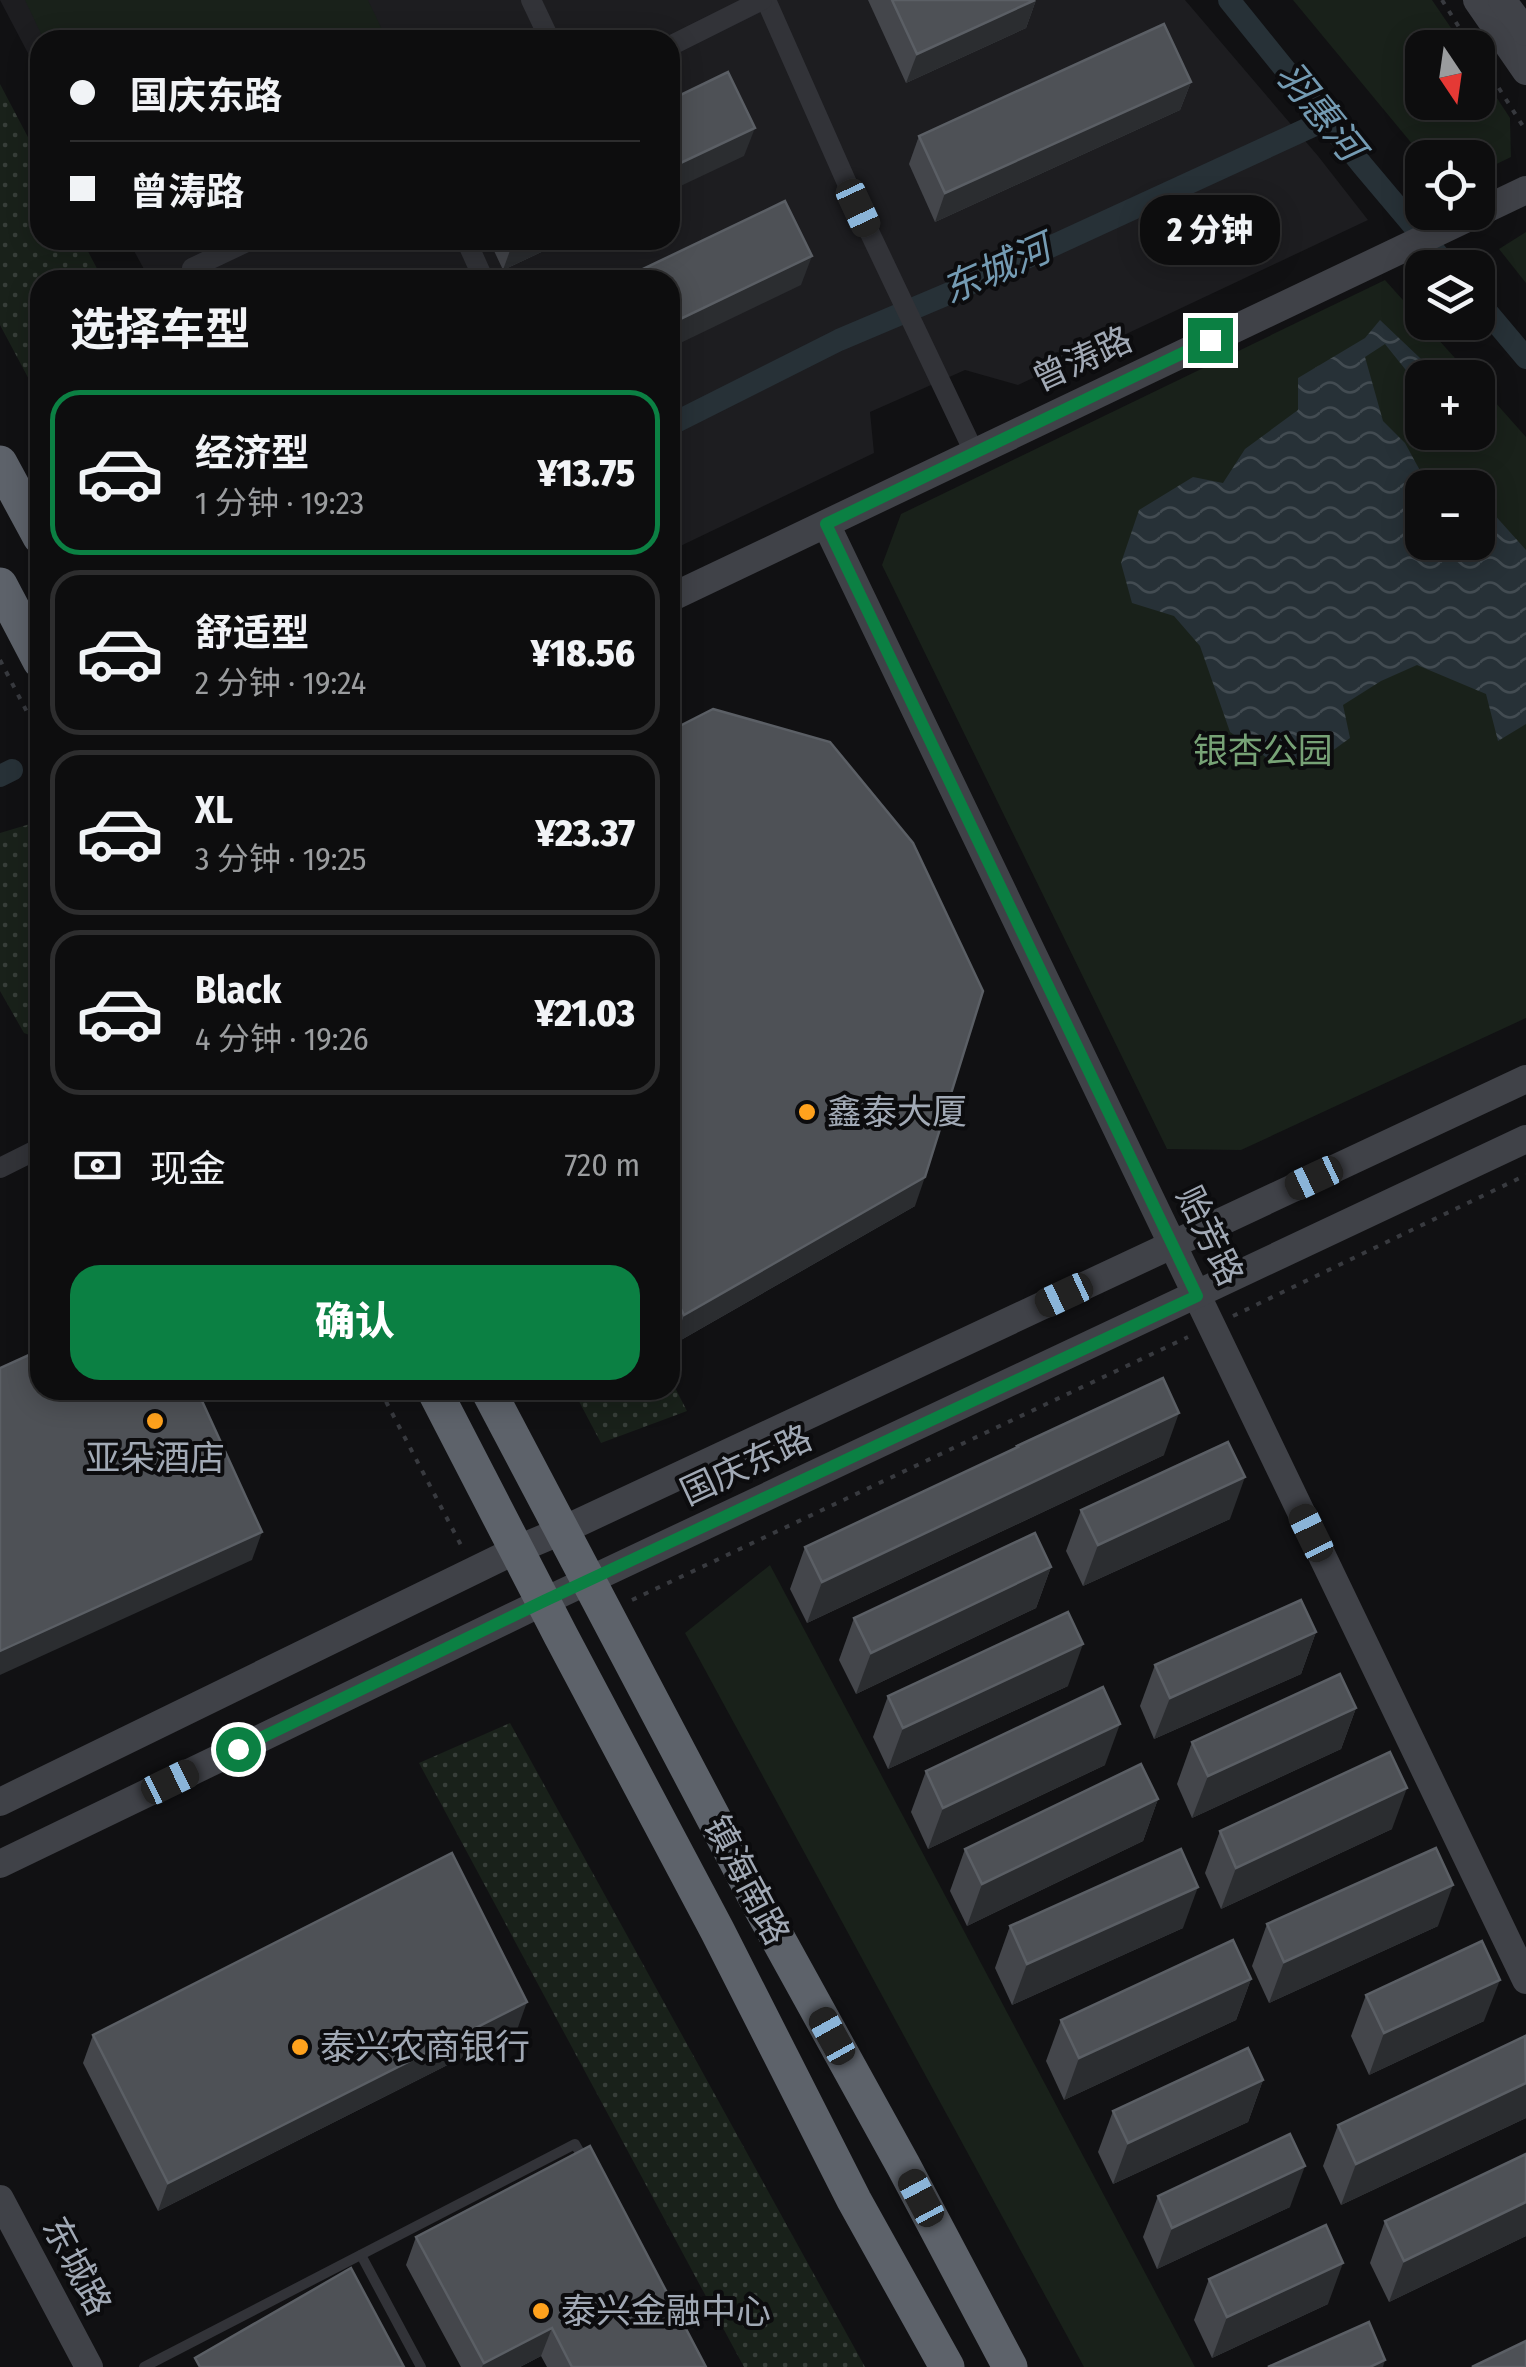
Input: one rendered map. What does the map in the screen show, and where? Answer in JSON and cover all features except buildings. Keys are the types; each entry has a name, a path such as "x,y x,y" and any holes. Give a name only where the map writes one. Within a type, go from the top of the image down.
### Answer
{"highway":[{"path":"0,462 30,518"},
{"path":"0,586 30,642"},
{"name":"镇海南路","path":"439,1400 854,2200 947,2367"},
{"name":"镇海南路","path":"493,1400 761,1908 904,2165 1010,2367"}],"main road":[{"path":"1477,0 1526,71"},
{"path":"1502,0 1526,32"},
{"name":"曾涛路","path":"680,593 1526,190"},
{"name":"贻芳路","path":"826,524 1526,1980"},
{"name":"国庆东路","path":"0,1802 516,1550 1526,1078"},
{"name":"国庆东路","path":"0,1864 544,1601 1526,1140"},
{"name":"东城路","path":"0,2199 89,2367"}],"street":[{"path":"531,0 545,30"},
{"path":"680,41 764,0 974,452"},
{"path":"192,268 230,250"},
{"path":"0,1168 30,1153"}],"lane":[{"path":"153,2365 575,2144 589,2169"},
{"path":"361,2255 420,2367"}],"path":[{"path":"1442,0 1461,30"},
{"path":"1495,82 1526,131"},
{"path":"0,660 30,718"},
{"path":"605,1614 1526,1175"},
{"path":"385,1400 474,1571"}],"shaded area":[{"path":"0,0 1185,0 1368,220 1018,385 965,370 870,412 874,453 680,546 680,270 144,270 134,250 680,250 680,30 30,30 30,57"}],"green space":[{"path":"25,0 368,0 382,30 39,30"},
{"path":"1293,0 1432,0 1452,30 1405,30 1405,120 1495,120 1495,95 1510,118 1511,157 1495,165 1495,140 1409,140"},
{"path":"0,84 30,141 30,250 87,250 98,270 30,270 30,381 0,325"},
{"path":"1526,232 1526,283 1499,249"},
{"name":"银杏公园","path":"1385,280 1405,302 1405,340 1439,340 1457,360 1405,360 1405,450 1495,450 1495,402 1526,437 1526,1018 1241,1150 1167,1149 882,565 901,514"},
{"path":"30,824 30,1035 24,1033 0,991 0,833"},
{"path":"680,1397 687,1411 601,1443 578,1400"},
{"path":"770,1565 1195,2367 1084,2367 685,1633"},
{"path":"510,1723 865,2367 744,2367 419,1763"}],"water":[{"path":"1380,320 1422,360 1405,360 1405,369 1385,344 1365,357 1383,421 1405,443 1405,450 1409,450 1420,470 1405,470 1405,560 1495,560 1495,515 1526,550 1526,724 1498,741 1486,694 1417,665 1381,681 1343,705 1350,738 1317,762 1279,766 1230,732 1200,646 1174,616 1132,603 1121,563 1139,510 1193,477 1223,483 1245,449 1298,410 1298,378 1365,338"}],"waterway":[{"name":"羽惠河","path":"1229,0 1434,250"},
{"name":"东城河","path":"680,420 839,340 1326,120"},
{"name":"羽惠河","path":"1495,321 1526,358"},
{"name":"东城河","path":"0,776 12,770"}],"place":[{"name":"鑫泰大厦","path":"807,1112"},
{"name":"亚朵酒店","path":"155,1421"},
{"name":"泰兴农商银行","path":"300,2047"},
{"name":"泰兴金融中心","path":"541,2311"}],"route":[{"path":"238,1749 544,1601 1197,1296 826,524 1210,340"}]}
